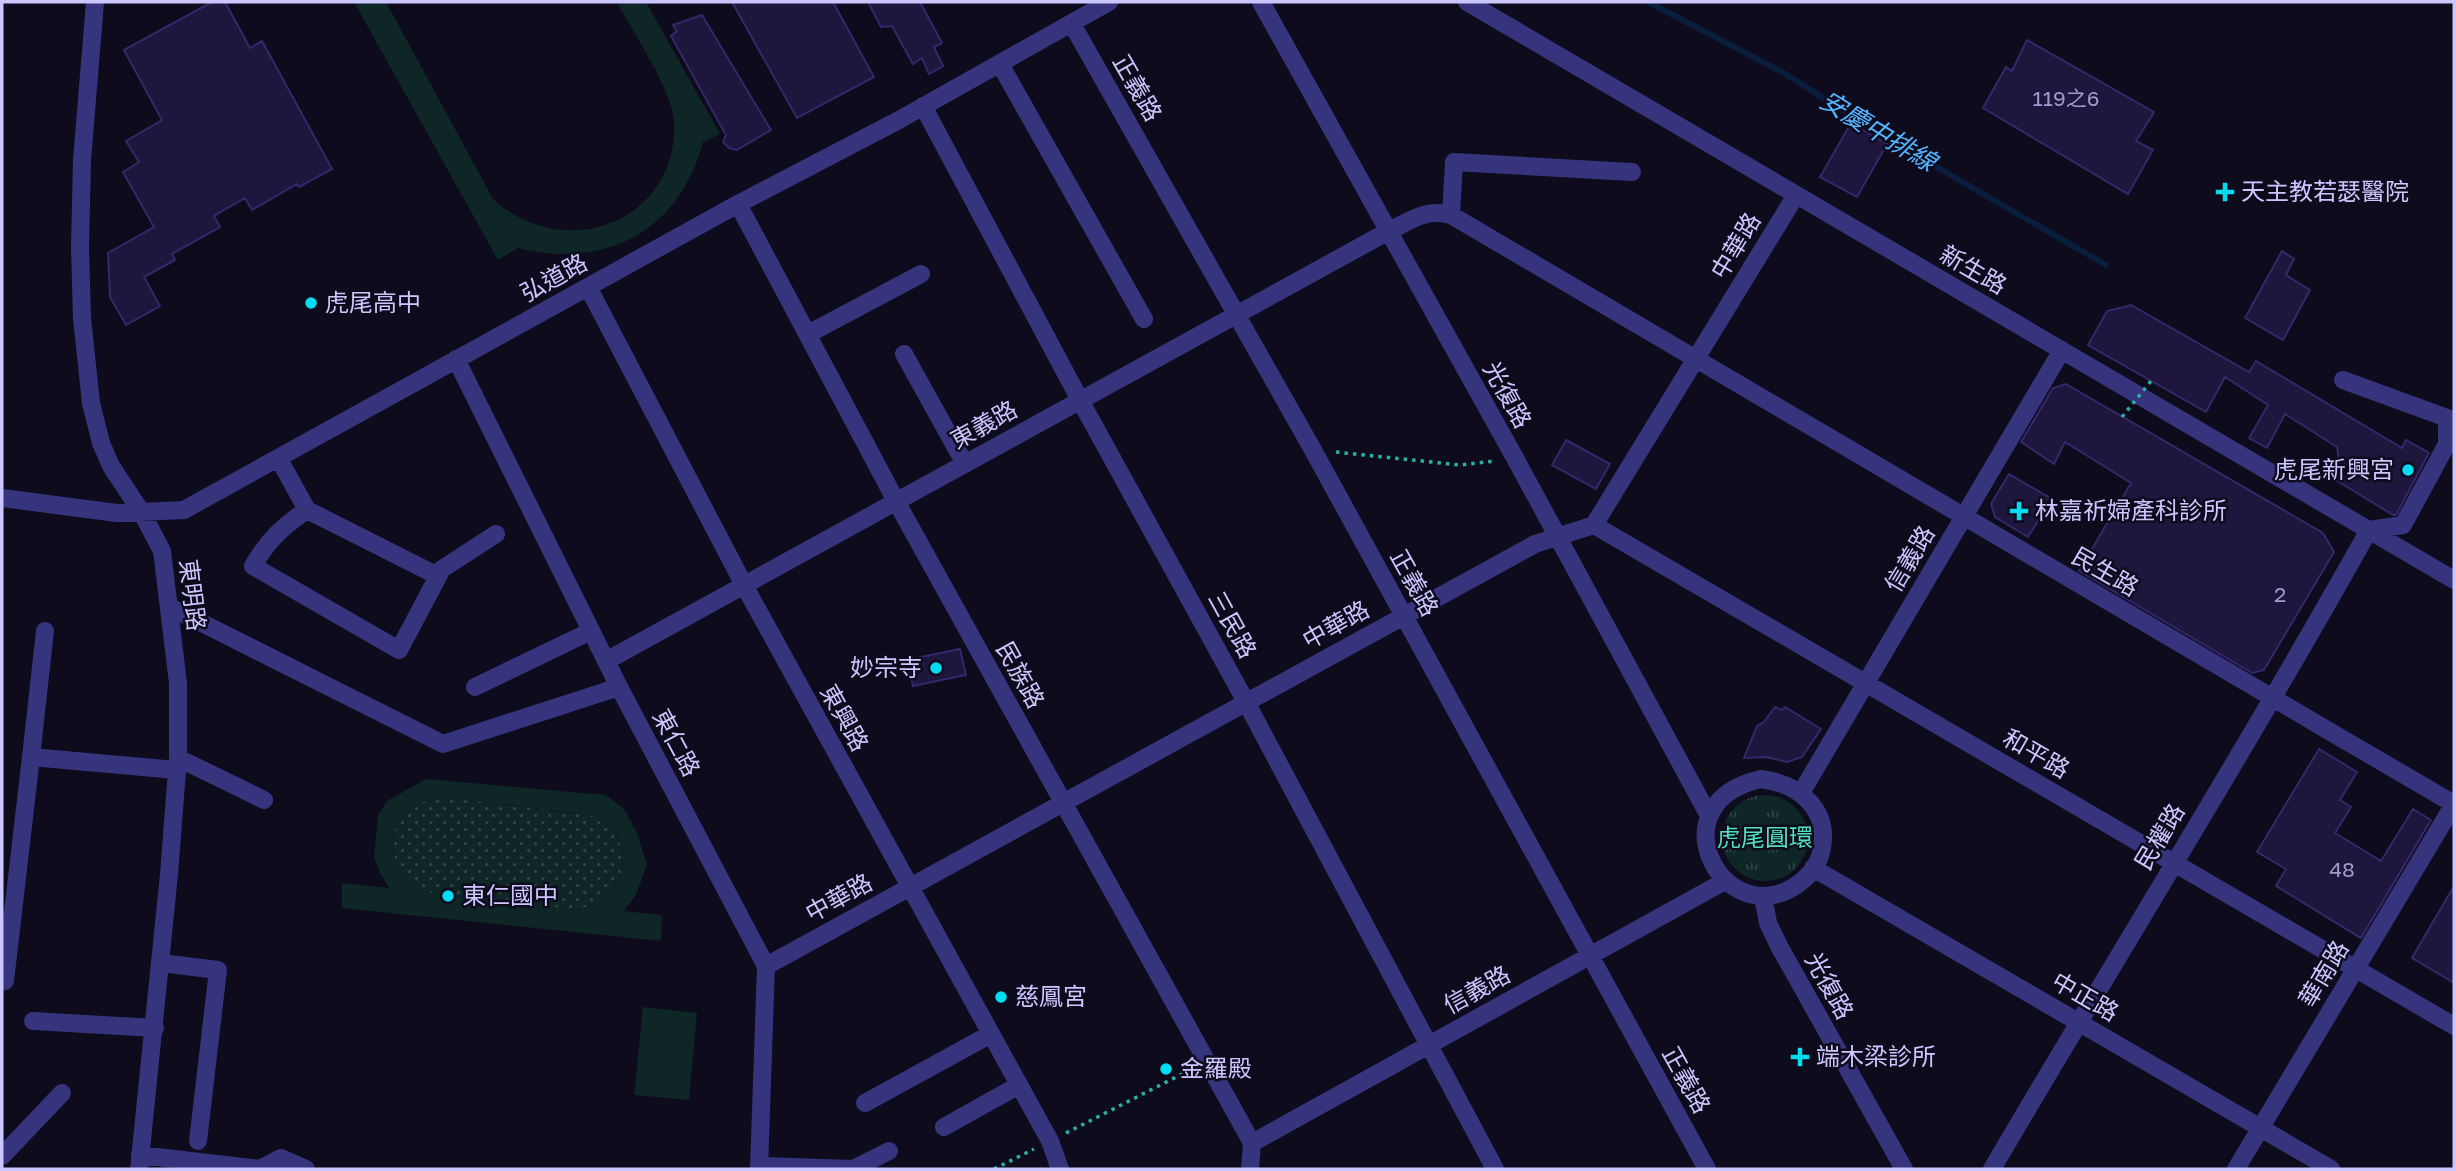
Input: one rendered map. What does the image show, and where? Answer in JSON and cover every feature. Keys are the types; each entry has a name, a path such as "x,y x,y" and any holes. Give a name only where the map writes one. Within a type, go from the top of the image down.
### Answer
{"street":[{"name":"東明路","path":"95,2 82,160 82,318 91,403 101,443 111,466 142,513 162,551 178,683 177,764 162,963 139,1162"},
{"name":"弘道路","path":"2,498 117,513 184,510 1109,2"},
{"name":"光復路","path":"1261,2 1515,458 1708,814 1706,841 1709,857 1725,881"},
{"name":"新生路","path":"1467,2 2454,580"},
{"name":"正義路","path":"1072,24 1313,450 1707,1169"},
{"path":"1000,64 1144,319"},
{"name":"三民路","path":"923,106 1495,1169"},
{"path":"1451,215 1454,162 1632,172"},
{"name":"中華路","path":"766,965 1535,544 1594,525 1796,195"},
{"name":"民族路","path":"738,204 896,501 1252,1143"},
{"name":"東義路","path":"606,661 1387,232 1428,212 1451,215"},
{"name":"民生路","path":"1451,215 2454,804"},
{"path":"808,334 920,274"},
{"name":"東興路","path":"588,287 744,585 1050,1141 1060,1169"},
{"name":"信義路","path":"1801,793 2062,350"},
{"path":"904,354 965,464"},
{"name":"東仁路","path":"456,359 619,687 766,965 759,1168"},
{"path":"2343,380 2447,418 2447,444 2403,525 2369,530"},
{"path":"279,459 307,510 439,576"},
{"path":"307,510 281,527 263,548 253,566 399,650 442,569 496,534"},
{"name":"和平路","path":"1594,525 2454,1026"},
{"name":"民權路","path":"1992,1169 2274,699 2369,530"},
{"path":"170,607 443,744 619,687"},
{"path":"5,981 45,631"},
{"path":"475,687 592,631"},
{"path":"31,757 177,764 264,800"},
{"path":"1708,814 1725,794 1741,783 1761,779 1780,781 1801,793 1812,803 1820,820 1823,838 1819,857 1814,868 1798,886 1782,893 1763,896 1745,893 1725,881"},
{"name":"華南路","path":"2236,1169 2454,804"},
{"name":"中正路","path":"1814,868 2331,1169"},
{"name":"信義路","path":"1252,1143 1725,881"},
{"name":"光復路","path":"1763,896 1768,923 1779,946 1904,1169"},
{"path":"162,963 218,970 198,1141"},
{"path":"33,1021 155,1028"},
{"path":"865,1103 991,1034"},
{"path":"944,1127 1019,1085"},
{"path":"2,1156 62,1093"},
{"path":"1250,1169 1252,1143"},
{"path":"759,1168 853,1168 889,1151"},
{"path":"139,1162 260,1169 281,1158 306,1169"}],"path":[{"path":"2122,417 2151,381"},
{"path":"1313,450 1460,465 1515,458"},
{"path":"993,1169 1208,1061"}],"green space":[{"path":"354,2 386,2 493,199 522,219 553,229 584,230 613,222 638,207 658,185 671,156 674,121 667,94 617,2 646,2 720,134 703,142 692,173 677,199 657,220 634,237 609,248 580,253 550,253 518,248 498,260"},
{"path":"426,779 606,795 624,809 638,835 647,865 636,895 624,911 662,915 661,941 342,908 342,883 389,888 374,857 378,815 387,801","holes":["437,796 604,817 615,831 621,845 621,872 606,895 577,910 422,891 402,875 395,856 395,834 403,816"]},
{"name":"虎尾圓環","path":"1765,795 1782,798 1796,807 1805,821 1808,838 1805,855 1796,869 1782,878 1765,881 1748,878 1734,869 1725,855 1722,838 1725,821 1734,807 1748,798"},
{"path":"436,796 604,817 615,831 621,845 621,872 606,895 577,910 419,890 402,875 398,866 395,834 398,824 407,812"},
{"path":"643,1007 697,1013 689,1100 634,1095"}],"building":[{"path":"212,2 225,2 250,48 262,41 332,169 299,187 297,184 252,210 245,198 214,216 220,227 172,254 175,260 144,277 160,306 126,325 110,297 108,253 154,227 123,172 139,162 126,141 162,120 124,50"},
{"path":"732,2 833,2 874,77 797,118"},
{"path":"868,2 920,2 942,43 934,47 943,66 929,74 922,58 913,64 892,26 881,27"},
{"path":"702,15 771,130 737,150 729,148 723,142 726,135 671,36 677,31 673,25"},
{"path":"2027,40 2154,112 2136,141 2153,150 2128,194 1983,108 2006,67 2012,71"},
{"path":"1851,123 1887,144 1857,197 1820,177"},
{"path":"2282,251 2294,259 2286,275 2310,290 2283,340 2245,318"},
{"path":"2131,305 2249,372 2256,361 2402,448 2406,440 2429,453 2396,515 2334,479 2340,467 2337,447 2285,414 2267,448 2249,438 2268,405 2225,377 2206,412 2088,345 2107,311"},
{"path":"2066,384 2323,533 2334,552 2264,670 2252,673 2079,571 2131,483 2065,442 2054,464 2021,442 2053,388"},
{"path":"1566,440 1610,464 1596,489 1552,465"},
{"name":"林嘉祈婦產科診所","path":"2009,474 2052,499 2028,537 1995,517 1991,504"},
{"name":"妙宗寺","path":"960,649 966,675 913,686 907,660"},
{"path":"1775,707 1782,710 1785,707 1821,729 1802,757 1787,762 1766,757 1744,758 1757,726 1764,722"},
{"path":"2319,749 2357,772 2340,800 2351,807 2335,833 2381,861 2413,809 2431,820 2361,938 2276,886 2286,869 2257,852"},
{"path":"2454,886 2454,983 2412,958"}],"waterway":[{"name":"安慶中排線","path":"1648,2 1782,72 1895,143 2106,265"}],"place":[{"name":"天主教若瑟醫院","path":"2225,192"},
{"name":"虎尾高中","path":"311,303"},
{"name":"虎尾新興宮","path":"2408,470"},
{"name":"林嘉祈婦產科診所","path":"2019,511"},
{"name":"妙宗寺","path":"936,668"},
{"name":"東仁國中","path":"448,896"},
{"name":"慈鳳宮","path":"1001,997"},
{"name":"端木梁診所","path":"1800,1057"},
{"name":"金羅殿","path":"1166,1069"}]}
